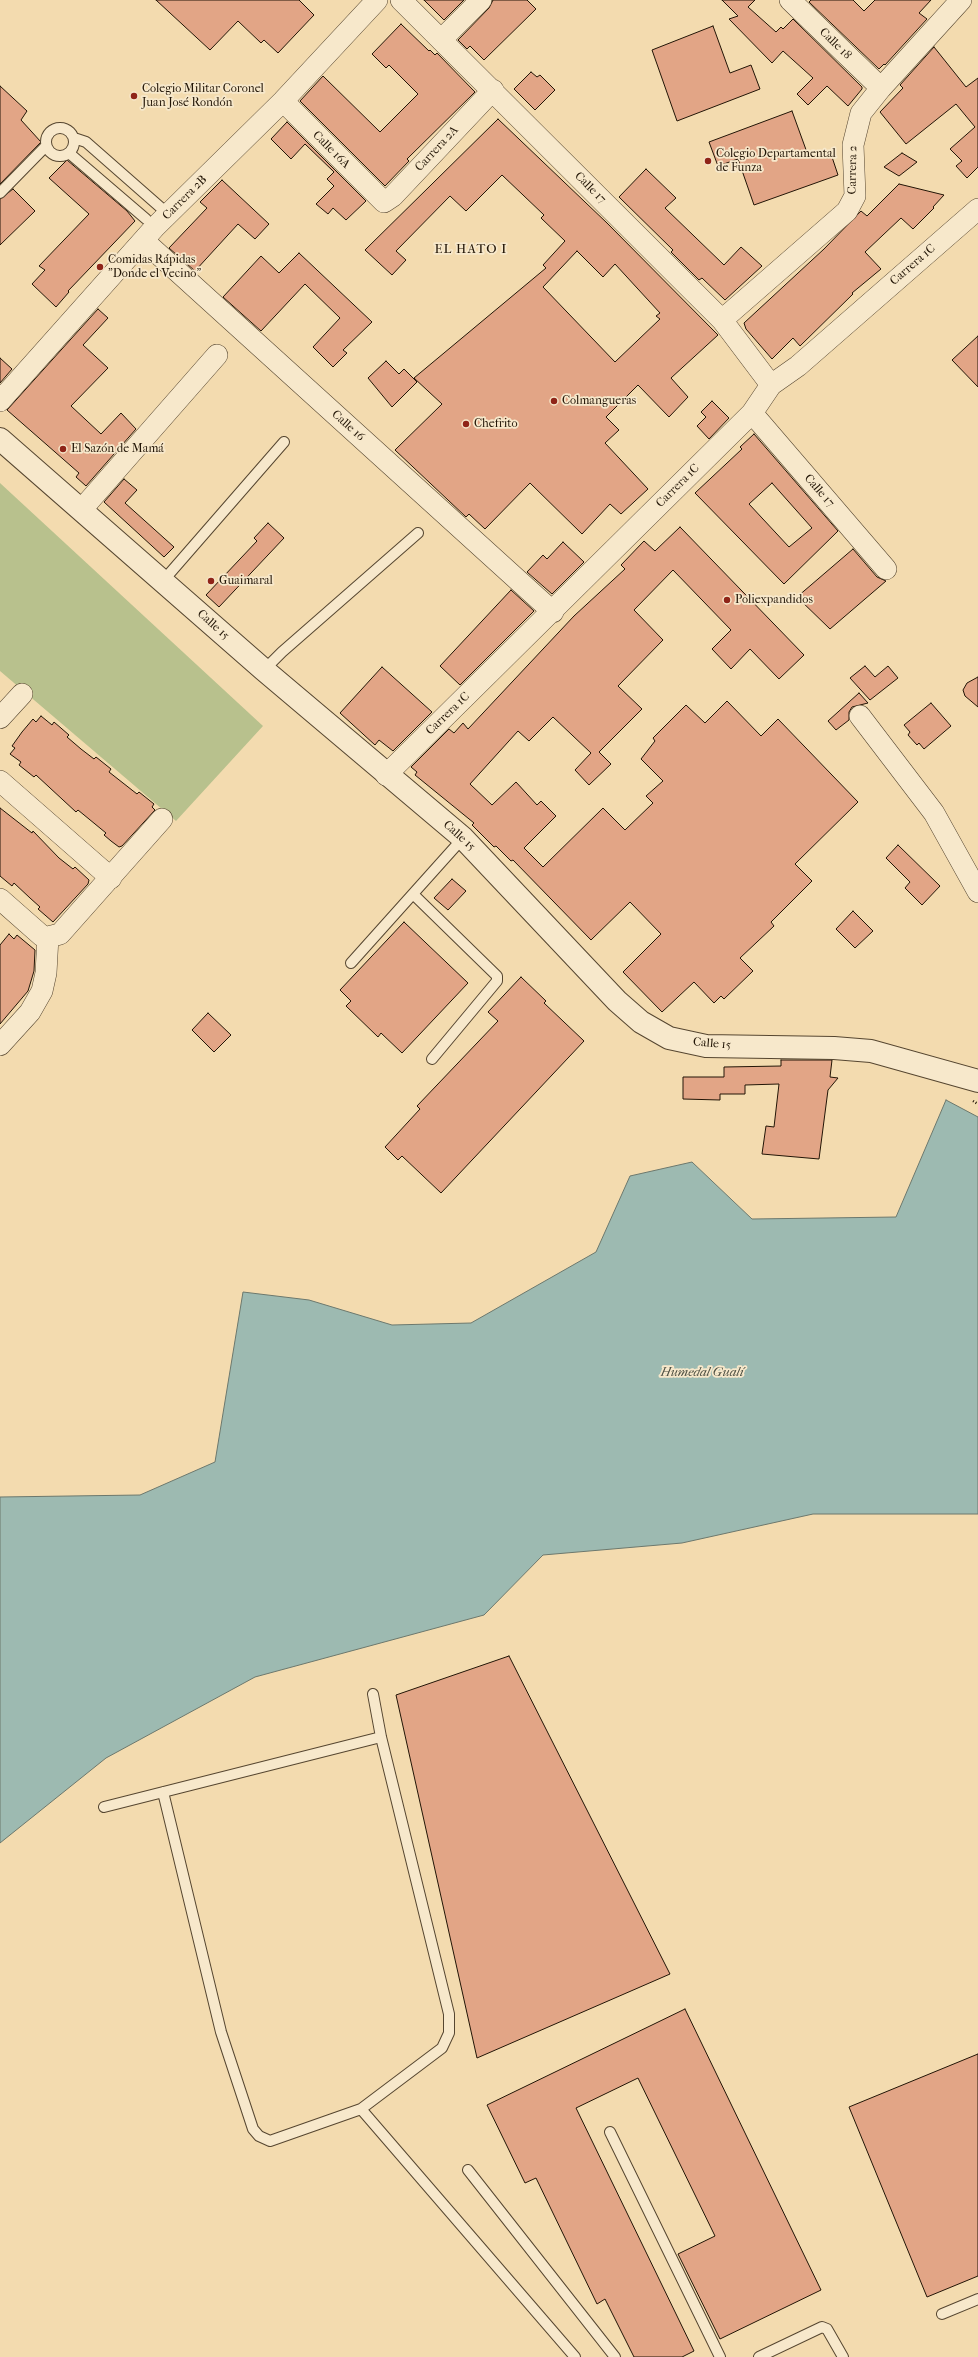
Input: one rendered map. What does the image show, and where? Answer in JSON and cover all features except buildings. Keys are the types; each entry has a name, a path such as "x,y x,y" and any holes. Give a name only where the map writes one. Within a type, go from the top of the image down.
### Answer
{"street":[{"name":"Carrera 2B","path":"0,401 168,214 283,101 377,0"},
{"name":"Calle 17","path":"401,0 493,90 722,320 771,385"},
{"path":"441,40 481,0"},
{"name":"Calle 18","path":"790,0 881,88"},
{"name":"Carrera 2","path":"722,320 847,211 855,196 853,145 856,128 861,113 881,88 961,0"},
{"name":"Carrera 2A","path":"380,199 384,202 393,196 493,90"},
{"name":"Calle 16A","path":"283,101 380,199"},
{"name":"Carrera 1C","path":"386,775 553,612 752,413 771,385 798,366 978,209"},
{"name":"Calle 16","path":"144,241 553,612"},
{"path":"82,509 216,355"},
{"name":"Calle 17","path":"752,413 886,569"},
{"name":"Calle 15","path":"0,439 82,509 264,670 386,775 463,838 617,1001 641,1022 670,1038 706,1046 834,1048 872,1051 978,1082"},
{"path":"0,718 22,694"},
{"path":"860,716 934,814 978,892"},
{"path":"0,781 111,878"},
{"path":"2,905 42,936 48,937 65,930 162,819"},
{"path":"0,1045 30,1012 42,991 46,973 48,937"}],"lane":[{"path":"0,193 46,146 48,135 56,128 67,129 74,138 86,142 168,214"},
{"path":"46,146 49,151 58,156 69,153 73,149 74,138"},
{"path":"69,153 146,219"},
{"path":"163,581 284,442"},
{"path":"264,670 282,652 418,533"},
{"path":"352,963 414,895 463,838"},
{"path":"414,895 497,976 497,981 432,1059"},
{"path":"163,1792 222,2032 253,2129 259,2136 270,2141 361,2109 442,2048 449,2033 449,2014 381,1737 373,1694"},
{"path":"104,1807 381,1737"},
{"path":"361,2109 575,2357"},
{"path":"610,2132 720,2357"},
{"path":"468,2170 615,2357"},
{"path":"942,2314 978,2299"},
{"path":"759,2357 822,2327 827,2329 843,2357"}],"green space":[{"path":"0,483 263,726 176,821 0,671"}],"water":[{"name":"Humedal Gualí","path":"946,1100 978,1117 978,1514 813,1514 682,1543 543,1555 484,1615 255,1677 106,1758 0,1843 0,1497 140,1495 215,1462 243,1292 309,1300 392,1325 471,1323 596,1252 630,1176 692,1162 752,1219 896,1217"}],"place":[{"name":"Colegio Militar Coronel Juan José Rondón","path":"134,96"},
{"name":"Colegio Departamental de Funza","path":"708,161"},
{"name":"Comidas Rápidas \"Donde el Vecino\"","path":"100,267"},
{"name":"Colmangueras","path":"554,401"},
{"name":"Chefrito","path":"466,424"},
{"name":"El Sazón de Mamá","path":"63,449"},
{"name":"Guaimaral","path":"211,581"},
{"name":"Poliexpandidos","path":"727,600"}],"district":[{"name":"EL HATO I","path":"471,250"}]}
